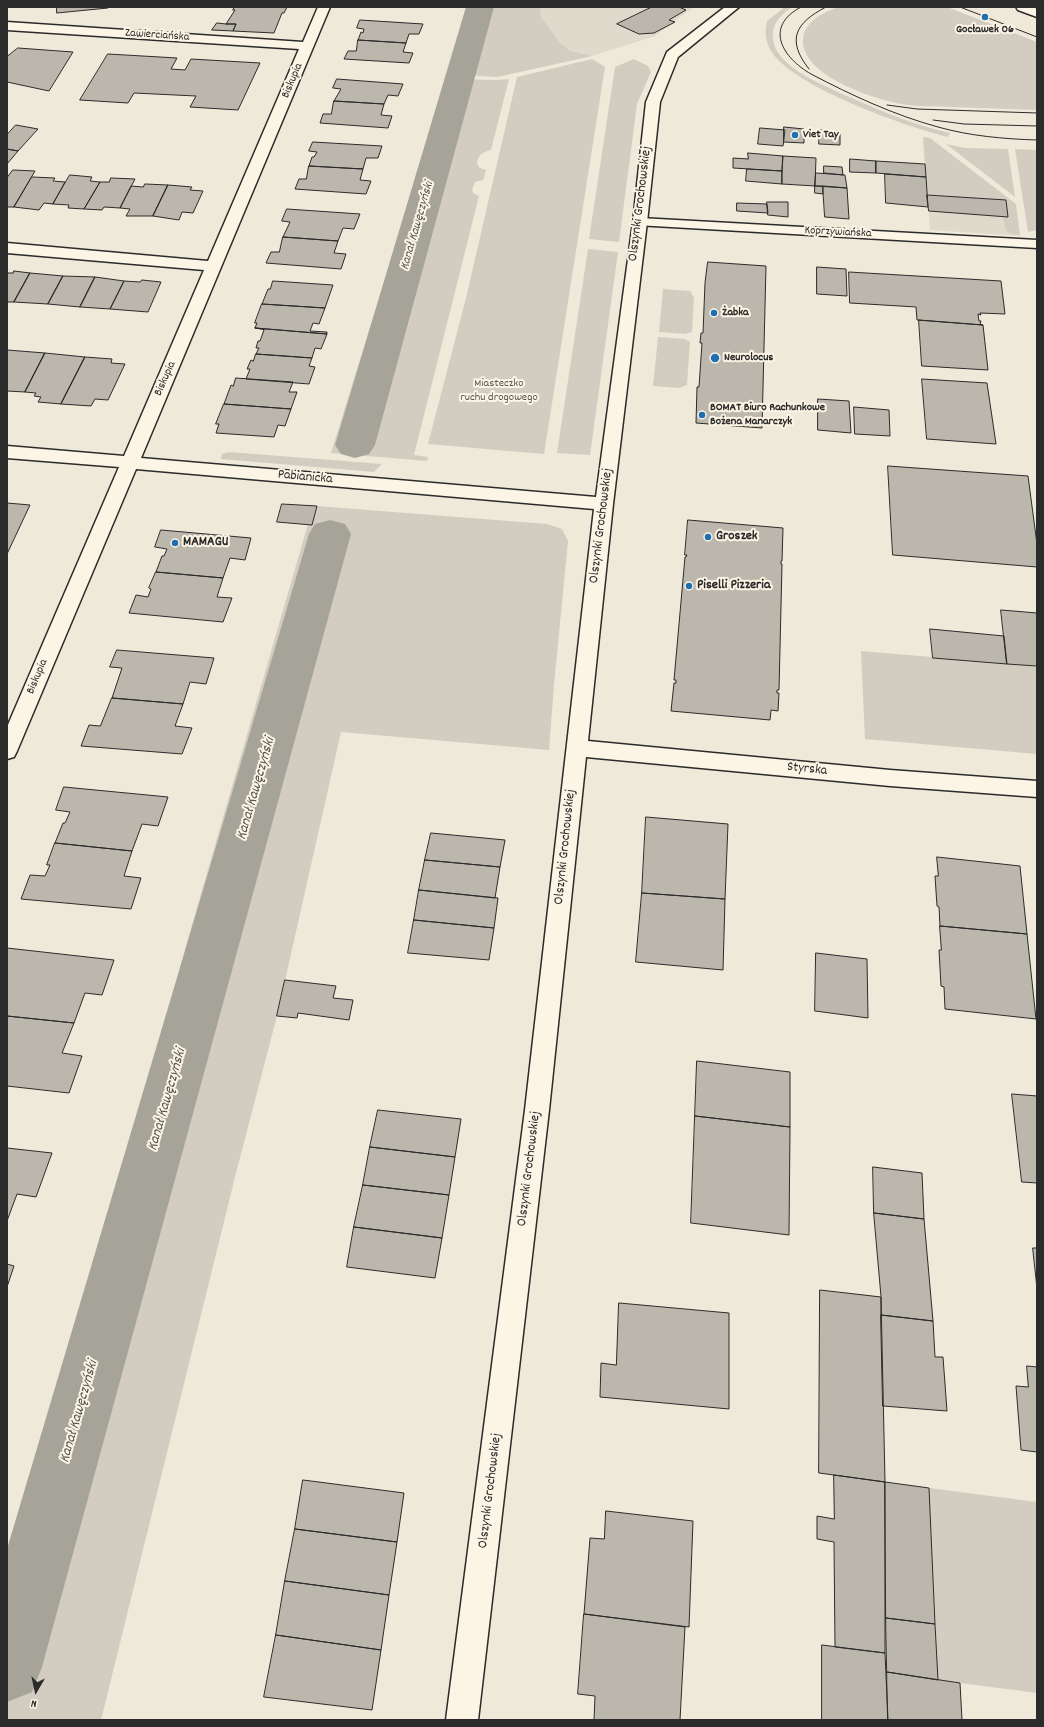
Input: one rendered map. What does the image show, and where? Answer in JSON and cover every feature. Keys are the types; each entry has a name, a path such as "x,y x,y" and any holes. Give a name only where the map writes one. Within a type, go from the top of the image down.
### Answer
{"street":[{"name":"Biskupia","path":"7,751 116,492 130,464 324,7"},
{"name":"Olszynki Grochowskiej","path":"462,1720 536,1118 604,504 640,222 652,112 656,93 672,55 733,7"},
{"path":"1022,7 1037,13"},
{"name":"Zawierciańska","path":"7,26 307,46"},
{"path":"7,248 214,266"},
{"name":"Pabianicka","path":"7,452 130,464 604,504"},
{"name":"Styrska","path":"577,748 890,778 1037,789"}],"lane":[{"name":"Koprzywiańska","path":"640,222 1037,244"}],"shaded area":[{"path":"494,7 694,7 655,36 592,56 497,77 475,76"},
{"path":"927,195 1006,200 1012,234 1020,236 930,230"}],"green space":[{"path":"466,7 540,7 541,17 560,43 570,51 592,56 497,77 448,74"},
{"path":"785,7 792,7 779,18 773,33 774,44 780,55 789,64 812,80 911,122 950,133 948,137 906,124 852,104 802,78 783,65 771,51 766,33 767,21"},
{"path":"839,7 947,7 1037,42 1037,110 907,105 874,97 841,83 826,74 814,64 805,53 803,40 804,33 816,18"},
{"name":"Miasteczko ruchu drogowego","path":"592,59 605,67 544,454 428,444 466,298 517,77"},
{"path":"634,59 648,66 651,72 637,104 619,242 589,239 615,67"},
{"path":"443,79 509,79 491,150 481,154 478,158 477,164 480,168 486,170 483,180 475,182 472,190 473,193 479,196 414,455 428,457 427,461 331,453 446,81"},
{"path":"923,137 930,138 1016,204 1020,235 1012,234 1006,231 1003,216 1008,216 1006,200 927,195"},
{"path":"946,144 965,148 1008,149 1015,197"},
{"path":"1015,149 1037,150 1037,230 1028,232"},
{"path":"588,249 618,252 590,455 557,453"},
{"path":"663,289 690,291 694,298 692,332 685,334 659,332"},
{"path":"658,337 685,339 690,342 687,385 679,388 653,386"},
{"path":"229,452 382,464 374,472 221,459 222,454"},
{"path":"317,506 547,524 562,529 568,541 549,750 341,732 277,1016 236,1173 101,1720 7,1720 7,1566 69,1357 132,1132 163,1031 187,942 308,524 312,524"},
{"path":"861,651 1037,666 1037,754 865,739"},
{"path":"929,1488 1037,1502 1037,1693 938,1680"}],"building":[{"path":"57,7 108,7 108,8 57,13"},
{"path":"235,7 287,7 284,13 282,13 274,33 233,31 236,24 226,24 235,10 233,10"},
{"path":"652,7 679,7 686,10 669,20 675,22 654,33 639,34 617,24"},
{"path":"360,20 423,24 419,34 409,34 406,43 358,40 364,29 357,28"},
{"path":"217,23 236,24 233,31 212,30"},
{"path":"358,40 406,43 403,52 413,53 409,63 344,59 348,51 356,51"},
{"path":"18,48 73,52 49,91 7,82 7,57"},
{"path":"108,54 177,58 171,69 185,70 191,59 260,63 238,110 190,107 196,96 134,93 128,103 80,100"},
{"path":"337,79 403,84 398,96 388,95 384,104 334,101 341,89 333,88"},
{"path":"334,101 384,104 381,115 392,116 388,128 320,123 323,114 331,114"},
{"path":"16,125 38,129 18,151 7,149 7,135"},
{"path":"784,127 804,129 804,143 784,142"},
{"path":"760,128 785,130 783,146 758,144"},
{"path":"820,130 840,131 840,145 819,144"},
{"path":"313,142 382,146 378,158 366,158 363,169 309,166 312,157 314,157 317,152 309,151"},
{"path":"7,149 18,151 7,164"},
{"path":"748,153 783,156 782,171 733,168 733,158 748,159"},
{"path":"783,156 816,158 815,186 782,184"},
{"path":"850,159 876,161 876,173 850,172"},
{"path":"876,161 925,164 926,177 876,173"},
{"path":"309,166 363,169 360,180 371,181 366,194 295,189 299,179 306,179"},
{"path":"824,166 842,167 843,175 824,173"},
{"path":"747,169 782,171 782,184 746,181"},
{"path":"13,170 35,171 14,207 7,207 7,178"},
{"path":"816,173 845,175 847,188 815,186"},
{"path":"885,174 926,177 928,207 886,203"},
{"path":"70,175 92,177 90,181 100,182 84,209 68,208 69,205 53,204"},
{"path":"32,177 55,178 53,181 65,182 53,204 44,203 39,210 14,207"},
{"path":"111,178 135,179 120,208 104,207 102,210 84,209 100,182 109,182"},
{"path":"145,184 168,185 153,216 126,216 130,209 120,208 131,186 143,187"},
{"path":"168,185 192,187 190,190 203,191 193,213 182,212 179,220 153,216"},
{"path":"815,186 823,186 823,194 815,193"},
{"path":"823,186 847,188 849,219 825,217"},
{"path":"927,195 1006,200 1008,217 929,211"},
{"path":"767,202 788,202 788,217 768,215"},
{"path":"737,203 767,204 768,213 737,211"},
{"path":"287,209 360,214 354,229 343,228 338,241 283,237 290,222 282,221"},
{"path":"283,237 338,241 334,253 346,254 341,269 266,263 271,252 279,252"},
{"path":"708,262 766,266 762,428 696,423 697,387 699,387 702,343 700,343 701,333 703,333 705,283"},
{"path":"817,267 846,269 847,296 817,294"},
{"path":"14,271 30,273 14,302 7,302 7,273 13,273"},
{"path":"849,272 1001,281 1005,314 978,314 979,321 981,321 980,324 983,325 917,320 916,307 850,303"},
{"path":"30,273 63,276 48,304 14,302"},
{"path":"63,276 95,277 80,307 48,304"},
{"path":"95,277 124,281 110,309 80,307"},
{"path":"142,280 161,282 148,312 110,309 124,281 140,282"},
{"path":"273,281 333,285 325,308 262,304"},
{"path":"262,304 325,308 319,324 313,323 310,331 327,332 327,334 255,328 257,323 255,323"},
{"path":"919,320 983,325 988,370 922,366"},
{"path":"255,328 327,334 321,349 315,348 312,358 256,354 259,348 256,348 258,341 260,341 264,330"},
{"path":"7,350 45,353 25,392 7,391"},
{"path":"45,353 85,357 61,404 38,402 41,397 34,396 36,393 25,392"},
{"path":"256,354 312,358 309,366 315,367 309,384 246,379 250,369 247,369 251,360 253,361"},
{"path":"85,357 112,359 111,363 125,364 108,400 95,399 91,406 61,404"},
{"path":"236,378 293,382 289,392 297,392 291,409 224,404 231,385 233,386"},
{"path":"922,379 987,383 996,444 927,439"},
{"path":"818,399 849,401 851,433 818,430"},
{"path":"224,404 291,409 285,426 278,425 274,437 216,433 219,424 216,424"},
{"path":"854,407 889,410 890,436 855,434"},
{"path":"888,466 1028,476 1037,544 1037,567 893,555"},
{"path":"7,503 30,505 7,554"},
{"path":"282,504 317,506 312,525 277,522"},
{"path":"688,520 783,528 779,690 777,690 777,693 779,693 778,711 771,710 770,720 671,711 674,683 676,683 676,680 674,680 685,557 687,555 685,555"},
{"path":"161,530 251,538 245,560 230,558 223,578 156,572 162,556 164,556 167,549 155,547"},
{"path":"156,572 223,578 217,597 232,598 223,622 129,613 136,595 148,597 151,589 149,588"},
{"path":"1001,610 1037,613 1037,666 1007,664"},
{"path":"930,629 1004,636 1007,664 933,658"},
{"path":"117,650 214,658 206,684 190,682 183,704 112,698 122,668 110,667"},
{"path":"112,698 183,704 175,726 192,728 182,754 81,746 89,725 100,726"},
{"path":"64,787 168,797 158,826 142,824 132,851 55,843 63,823 65,823 70,812 56,810"},
{"path":"646,817 728,824 725,899 642,893"},
{"path":"431,833 505,840 500,867 425,860"},
{"path":"55,843 132,851 124,876 141,878 131,909 21,899 30,875 45,876 50,865 47,865"},
{"path":"937,857 1020,866 1027,934 940,926 935,876 938,876"},
{"path":"425,860 500,867 495,898 419,890"},
{"path":"419,890 498,898 494,928 414,920"},
{"path":"642,893 725,899 723,970 636,962"},
{"path":"414,920 494,928 489,960 408,953"},
{"path":"940,926 1027,934 1036,1019 945,1009 944,987 941,986 939,950 941,950"},
{"path":"7,948 114,960 102,995 85,993 74,1023 7,1016"},
{"path":"816,953 867,959 868,1018 815,1011"},
{"path":"285,980 336,986 333,998 353,1000 349,1020 298,1013 297,1018 277,1016"},
{"path":"7,1016 74,1023 62,1053 82,1056 69,1093 7,1086"},
{"path":"697,1061 790,1072 790,1127 695,1116"},
{"path":"1012,1094 1037,1096 1037,1183 1022,1182"},
{"path":"378,1110 461,1119 455,1157 370,1147"},
{"path":"695,1116 790,1127 789,1235 691,1223"},
{"path":"370,1147 455,1157 449,1195 363,1185"},
{"path":"7,1148 52,1153 36,1197 17,1194 7,1221"},
{"path":"873,1167 922,1173 924,1219 874,1213"},
{"path":"363,1185 449,1195 442,1238 354,1227"},
{"path":"874,1213 924,1219 933,1321 881,1315 881,1297"},
{"path":"354,1227 442,1238 435,1278 347,1267"},
{"path":"1033,1248 1037,1248 1037,1288"},
{"path":"7,1264 14,1266 7,1287"},
{"path":"820,1290 881,1297 885,1482 819,1473"},
{"path":"619,1303 729,1313 729,1409 600,1397 601,1363 616,1365"},
{"path":"881,1315 933,1321 935,1357 943,1357 947,1411 883,1406"},
{"path":"1027,1366 1037,1367 1037,1452 1021,1450 1016,1386 1028,1387"},
{"path":"834,1475 885,1482 885,1653 835,1647 834,1542 817,1539 817,1516 834,1519"},
{"path":"303,1480 404,1493 397,1542 295,1529"},
{"path":"885,1482 929,1488 935,1624 886,1618"},
{"path":"606,1511 693,1521 689,1627 584,1614 590,1538 604,1539"},
{"path":"295,1529 397,1542 389,1595 285,1581"},
{"path":"285,1581 389,1595 381,1650 276,1635"},
{"path":"584,1614 685,1627 680,1720 594,1720 595,1696 578,1694"},
{"path":"886,1618 935,1624 938,1680 887,1672"},
{"path":"276,1635 381,1650 372,1710 264,1697"},
{"path":"822,1645 885,1653 888,1720 822,1720"},
{"path":"887,1672 960,1683 962,1720 888,1720"}],"waterway":[{"name":"Kanał Kawęczyński","path":"355,445 480,7"},
{"name":"Kanał Kawęczyński","path":"7,1667 330,534"}],"tram line":[{"path":"801,7 789,15 783,24 780,33 781,42 792,60 811,74 873,104 905,117 938,127 962,133 1012,139 1037,140"},
{"path":"809,69 802,59 798,49 796,41 797,33 807,19 826,7"},
{"path":"960,7 1037,37"},
{"path":"887,105 917,109 1037,113"},
{"path":"933,120 964,124 1037,126"}],"place":[{"name":"Gocławek 06","path":"985,17"},
{"name":"Viet Tay","path":"795,135"},
{"name":"Żabka","path":"714,313"},
{"name":"Neurolocus","path":"715,358"},
{"name":"BOMAT Biuro Rachunkowe Bożena Manarczyk","path":"702,415"},
{"name":"Groszek","path":"708,537"},
{"name":"MAMAGU","path":"175,543"},
{"name":"Piselli Pizzeria","path":"689,586"}]}
